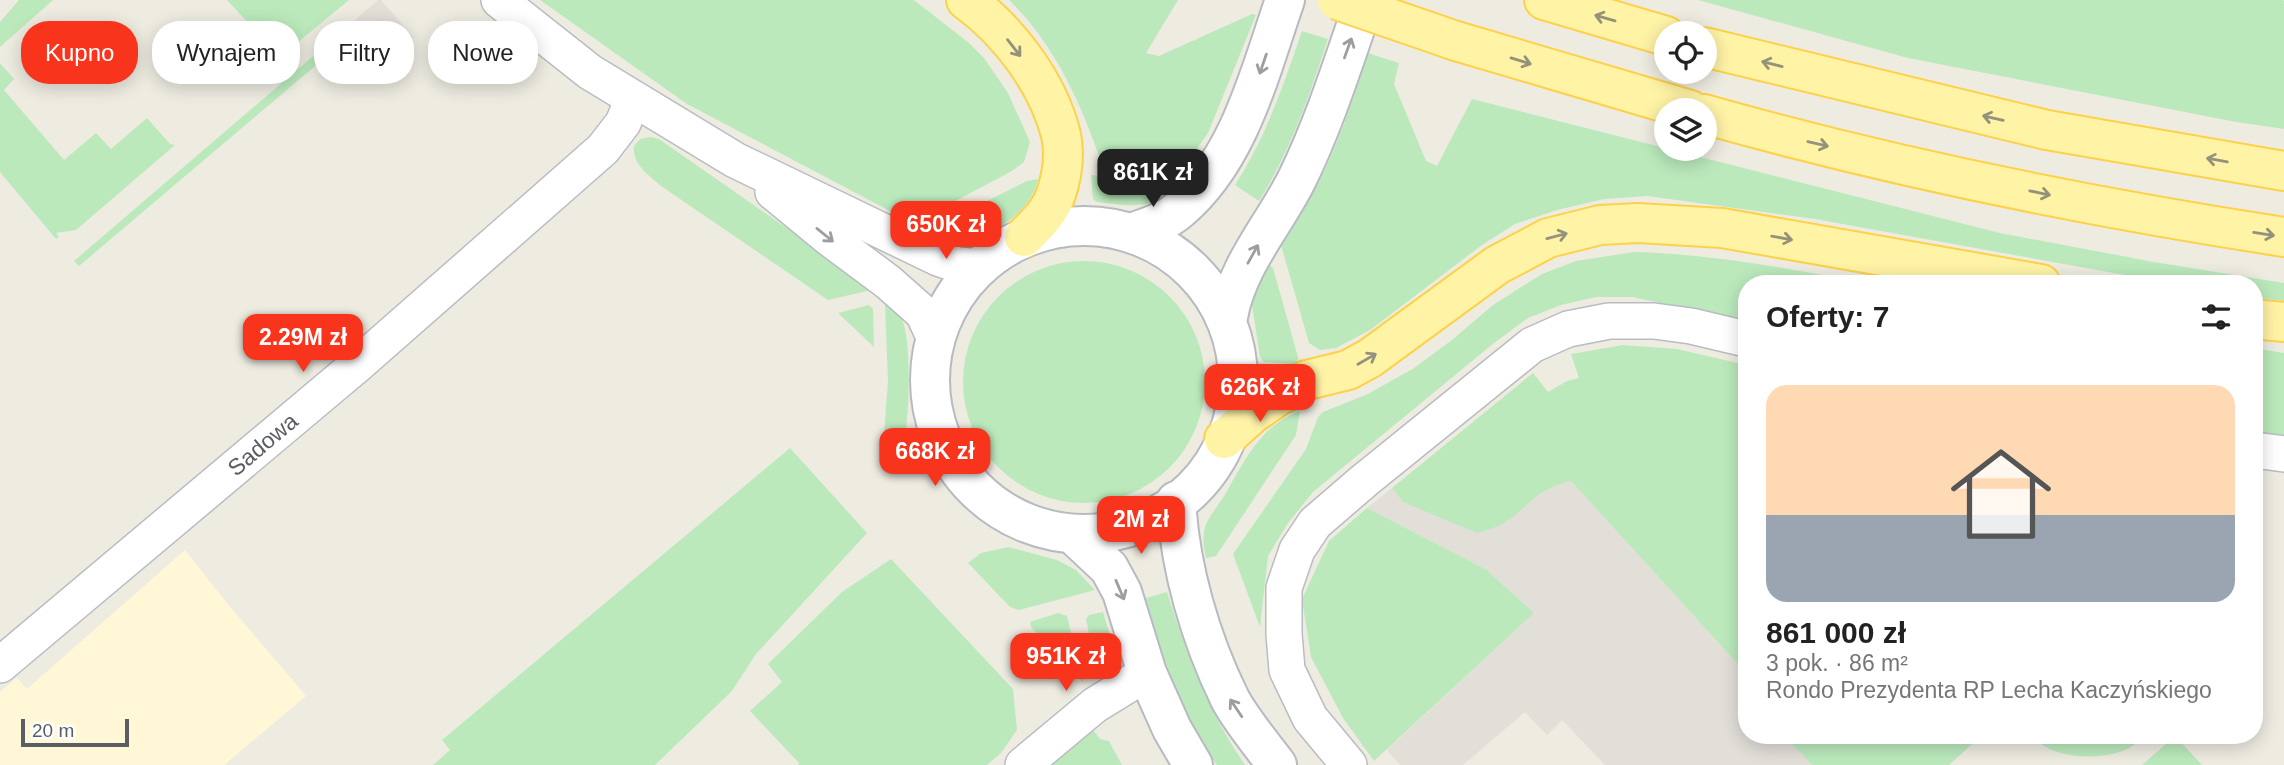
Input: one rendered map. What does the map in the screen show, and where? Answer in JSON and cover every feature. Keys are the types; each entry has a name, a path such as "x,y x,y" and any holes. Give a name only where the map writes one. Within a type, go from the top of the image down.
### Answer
{"main road":[{"path":"966,0 983,12 1034,74 1051,106 1062,138 1063,166 1055,196 1044,216 1024,237 982,267 964,285 949,309 929,368 930,399 937,429 950,458 971,487 995,507 1051,534 1078,539 1127,529 1152,517 1176,501 1195,482 1224,439 1252,414 1307,380 1348,370 1370,358 1497,265 1548,238 1600,225 1638,223 1722,228 1990,275"},
{"path":"1131,233 1160,223 1179,210 1199,190 1215,167 1235,135 1285,0"},
{"path":"1337,0 1456,41 1654,99"},
{"path":"1228,317 1239,279 1280,212 1315,140 1365,0"},
{"path":"1544,0 1654,32"},
{"path":"1717,50 2047,130 2284,171"},
{"path":"1717,118 1782,136 2079,202 2284,237"},
{"path":"1024,237 1057,228 1084,225 1131,233 1156,242 1193,268 1228,317 1236,343 1240,372 1236,402 1224,439"},
{"path":"2263,320 2284,322"},
{"path":"1176,501 1178,535 1186,575 1206,639 1231,701 1277,765"},
{"path":"1078,539 1110,568 1122,592 1147,673 1172,730 1193,765"}],"street":[{"path":"499,0 590,72 735,160 938,258 958,265 982,267"},
{"name":"Sadowa","path":"0,665 357,365 603,149 623,123 633,99"},
{"path":"735,160 923,313 936,341"},
{"path":"1349,765 1310,718 1287,670 1284,588 1297,550 1315,523 1532,345 1568,329 1609,321 1654,321 1738,337"},
{"path":"2263,451 2284,454"},
{"path":"1023,765 1095,705 1147,673"}],"shaded area":[{"path":"381,0 399,21 354,21"},
{"path":"1571,481 1738,664 1738,744 1792,744 1812,765 1605,765 1562,720 1547,735 1525,712 1463,765 1400,765 1387,750 1534,613 1487,570 1367,508 1392,488 1403,502 1531,499 1550,486"},
{"path":"185,550 306,696 224,765 0,765 0,692 17,678 27,689"}],"green space":[{"path":"19,0 53,0 29,21 21,21 21,28 0,47 0,22"},
{"path":"227,0 349,0 324,21 314,21 314,29 300,40 300,21 247,21"},
{"path":"540,0 914,0 969,43 984,58 1008,93 1030,142 1024,162 925,217 907,220 687,104"},
{"path":"1009,0 1178,0 1146,53 1159,56 1252,14 1256,15 1208,133 1181,171 1100,159 1064,74 1039,35"},
{"path":"1698,0 2282,0 2284,129 1908,58"},
{"path":"1302,31 1328,39 1290,142 1259,201 1235,185 1265,129"},
{"path":"1368,53 1399,63 1394,84 1426,161 1437,166 1472,99 1654,145 1654,161 1716,161 2000,233 2234,275 2125,275 1815,219 1647,196 1604,199 1557,210 1515,224 1482,245 1370,330 1336,348 1320,350 1309,343 1281,245 1321,177 1342,128"},
{"path":"314,55 314,67 300,79 300,67"},
{"path":"0,63 14,79 4,90 64,160 96,133 111,149 147,118 170,144 175,145 76,230 56,233 59,237 56,239 0,172"},
{"path":"280,84 294,84 79,266 74,261"},
{"path":"640,139 659,139 870,286 867,291 828,300 661,186 642,169 634,153 634,146"},
{"path":"1091,175 1178,182 1182,188 1159,200 1141,205 1097,202 1093,199"},
{"path":"1038,179 1023,208 995,229 961,239 945,240 929,236 934,228 1027,181"},
{"path":"1634,252 1664,253 1822,275 1738,275 1738,320 1633,297 1596,297 1561,305 1528,318 1313,492 1288,523 1268,556 1260,627 1233,554 1306,449 1318,417 1323,412 1368,394 1414,368 1493,305 1542,274 1576,261"},
{"path":"1263,260 1273,268 1298,357 1297,364 1264,362 1260,357 1252,304"},
{"path":"1084,261 1108,264 1141,276 1161,289 1177,305 1190,325 1199,347 1205,382 1202,406 1190,439 1177,459 1161,475 1141,488 1119,497 1084,503 1060,500 1027,488 1007,475 991,459 978,439 969,417 963,382 966,358 978,325 991,305 1007,289 1027,276 1049,267"},
{"path":"2263,280 2284,283 2284,301 2263,298"},
{"path":"888,299 900,316 906,332 909,381 904,440 891,470 882,462 888,381 885,305"},
{"path":"869,305 873,309 874,347 838,313"},
{"path":"1623,345 1677,349 1738,363 1738,664 1571,481 1540,493 1501,525 1477,533 1403,502 1392,488 1533,373 1548,392 1567,381 1579,378 1571,354"},
{"path":"2263,350 2284,353 2284,439 2263,436"},
{"path":"1300,411 1296,435 1216,556 1206,558 1205,527 1249,454 1275,424"},
{"path":"790,448 867,533 756,654 732,691 655,765 433,765 450,750 442,740"},
{"path":"1367,508 1487,570 1534,613 1374,761 1343,718 1311,657 1302,599 1329,541"},
{"path":"1009,547 1057,560 1076,570 1095,590 1019,610 1010,607 968,563 981,553"},
{"path":"891,559 1013,689 1017,730 1001,753 987,765 798,765 750,711 782,682 768,664 842,592"},
{"path":"1167,592 1199,682 1219,723 1245,765 1217,765 1204,747 1183,706 1166,663 1146,598"},
{"path":"1103,612 1117,658 1115,665 1098,679 1086,619 1089,615"},
{"path":"1058,613 1067,616 1083,682 1031,627 1030,622"},
{"path":"1093,730 1100,739 1109,741 1122,765 1052,765"},
{"path":"1792,744 1972,744 1949,765 1812,765"},
{"path":"2041,744 2135,744 2121,752 2108,755 2079,756 2052,750"},
{"path":"2166,744 2182,744 2202,765 2142,765"}]}
